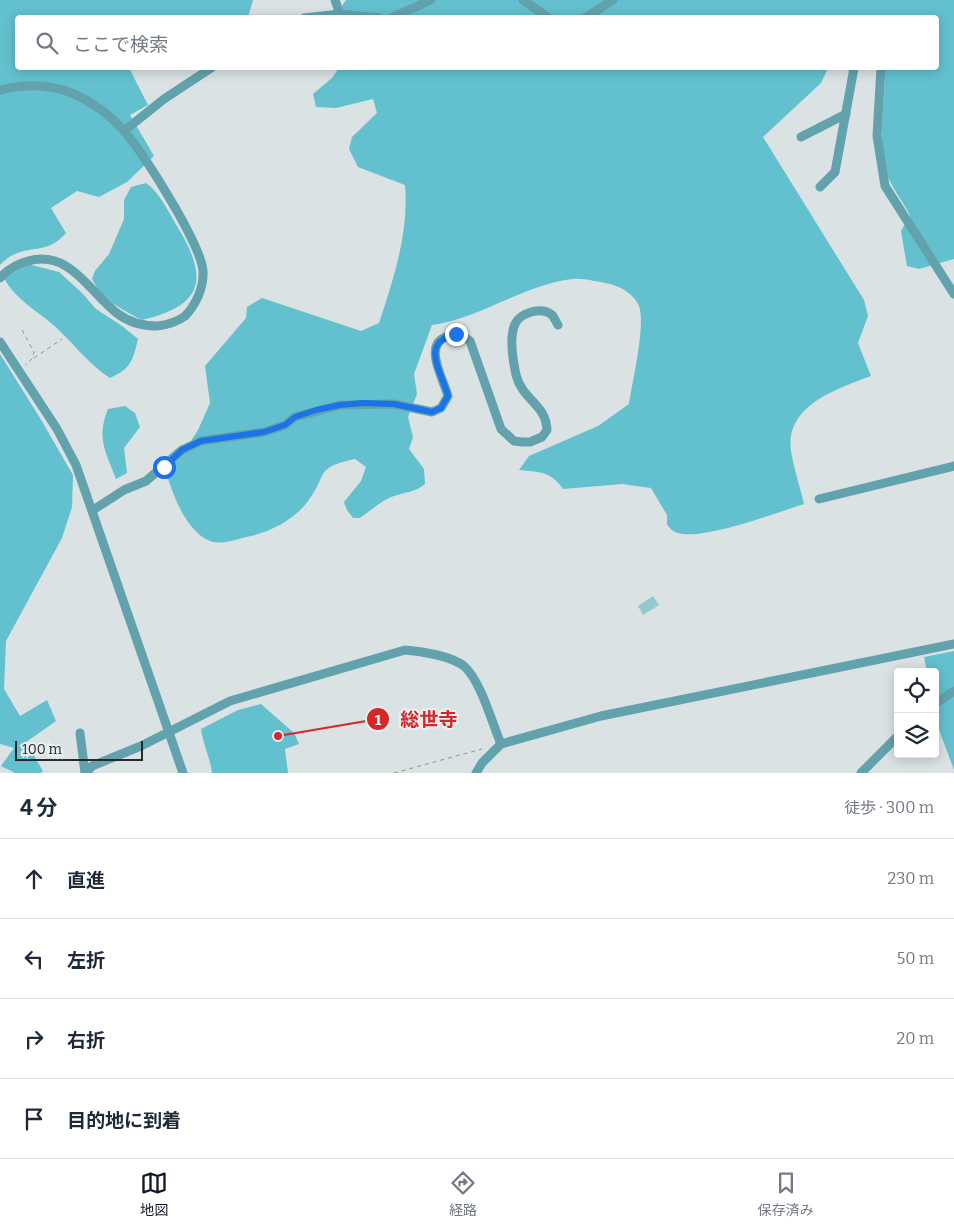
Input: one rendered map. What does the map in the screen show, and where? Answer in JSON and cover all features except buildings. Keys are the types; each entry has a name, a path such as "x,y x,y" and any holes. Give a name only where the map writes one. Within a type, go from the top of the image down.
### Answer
{"street":[{"path":"335,0 340,14"},
{"path":"398,15 431,0"},
{"path":"523,0 545,15"},
{"path":"590,15 613,0"},
{"path":"331,15 350,15"},
{"path":"124,131 164,99 208,70"},
{"path":"820,187 835,172 854,70"},
{"path":"881,70 877,136 884,186 954,294"},
{"path":"0,90 27,85 63,90 106,113 124,131 187,229 203,269 201,289 184,316 173,323 147,326 126,320 72,269 62,263 35,259 17,265 0,278"},
{"path":"801,137 846,114"},
{"path":"94,510 124,490 146,481 182,450 201,441 264,432 285,425 295,417 340,405 394,404 432,412 441,408 448,396 434,350 437,342 445,336 456,334 464,335 470,341 501,429 514,441 530,442 542,437 547,430 547,422 542,411 523,393 516,374 512,336 515,324 522,316 532,312 543,311 552,315 558,325"},
{"path":"0,342 57,428 76,465 94,510 182,773"},
{"path":"819,499 954,466"},
{"path":"476,773 486,757 501,744 601,716 954,644"},
{"path":"85,773 92,766 141,746 169,730 230,701 405,650 422,651 465,667 475,682 501,744"},
{"path":"939,701 954,691"},
{"path":"80,733 85,773"},
{"path":"861,773 894,740"}],"path":[{"path":"22,330 34,352 34,358"},
{"path":"18,370 62,339"},
{"path":"394,773 483,749"}],"shaded area":[{"path":"0,0 253,0 249,15 15,15 15,70 130,70 148,105 130,115 154,156 127,182 99,197 77,191 51,208 66,233 58,241 50,245 17,253 0,265"},
{"path":"346,0 954,0 954,259 919,269 907,266 901,231 910,215 887,175 882,152 885,70 939,70 939,15 336,15"},
{"path":"338,70 827,70 821,83 763,137 864,300 868,316 858,343 871,376 829,393 816,401 805,410 796,422 791,435 791,451 804,504 719,530 686,534 674,531 667,524 667,515 651,488 622,484 563,489 549,476 539,472 519,470 529,456 598,426 629,404 640,340 641,315 639,306 631,295 618,287 591,280 572,279 554,282 519,294 468,316 432,325 414,374 417,394 408,417 413,437 409,449 424,469 425,484 421,487 391,497 360,518 353,518 344,502 361,481 366,467 355,459 342,462 327,469 303,507 290,519 267,531 219,543 210,541 193,529 171,489 165,469 183,453 198,430 210,403 205,366 246,318 247,307 262,298 361,331 379,323 385,306 399,255 405,220 405,185 358,167 349,149 352,137 377,113 373,99 336,108 316,107 313,94 332,78"},
{"path":"146,183 160,197 187,244 194,260 196,274 195,286 189,297 179,306 163,314 142,320 108,299 92,279 95,271 109,254 124,219 124,200 131,187"},
{"path":"28,264 59,272 96,309 138,339 130,363 123,371 110,378 103,373 59,330 11,289 3,273"},
{"path":"0,354 73,475 72,507 62,538 6,641 4,689 20,716 47,700 56,721 26,742 43,771 41,773 15,773 1,766 14,748 0,744"},
{"path":"125,406 135,413 140,427 124,448 127,473 116,479 104,445 104,419 108,409"},
{"path":"653,596 659,605 643,615 638,606"},
{"path":"954,651 954,770 939,730 939,668 926,668 924,657"},
{"path":"261,704 294,733 299,744 285,749 288,773 212,773 201,729 238,710"}],"place":[{"name":"総世寺","path":"278,736"}],"route":[{"path":"164,467 182,450 201,441 264,432 285,425 295,417 316,410 363,403 394,404 432,412 441,408 448,396 434,350 437,342 445,336 456,334"}]}
